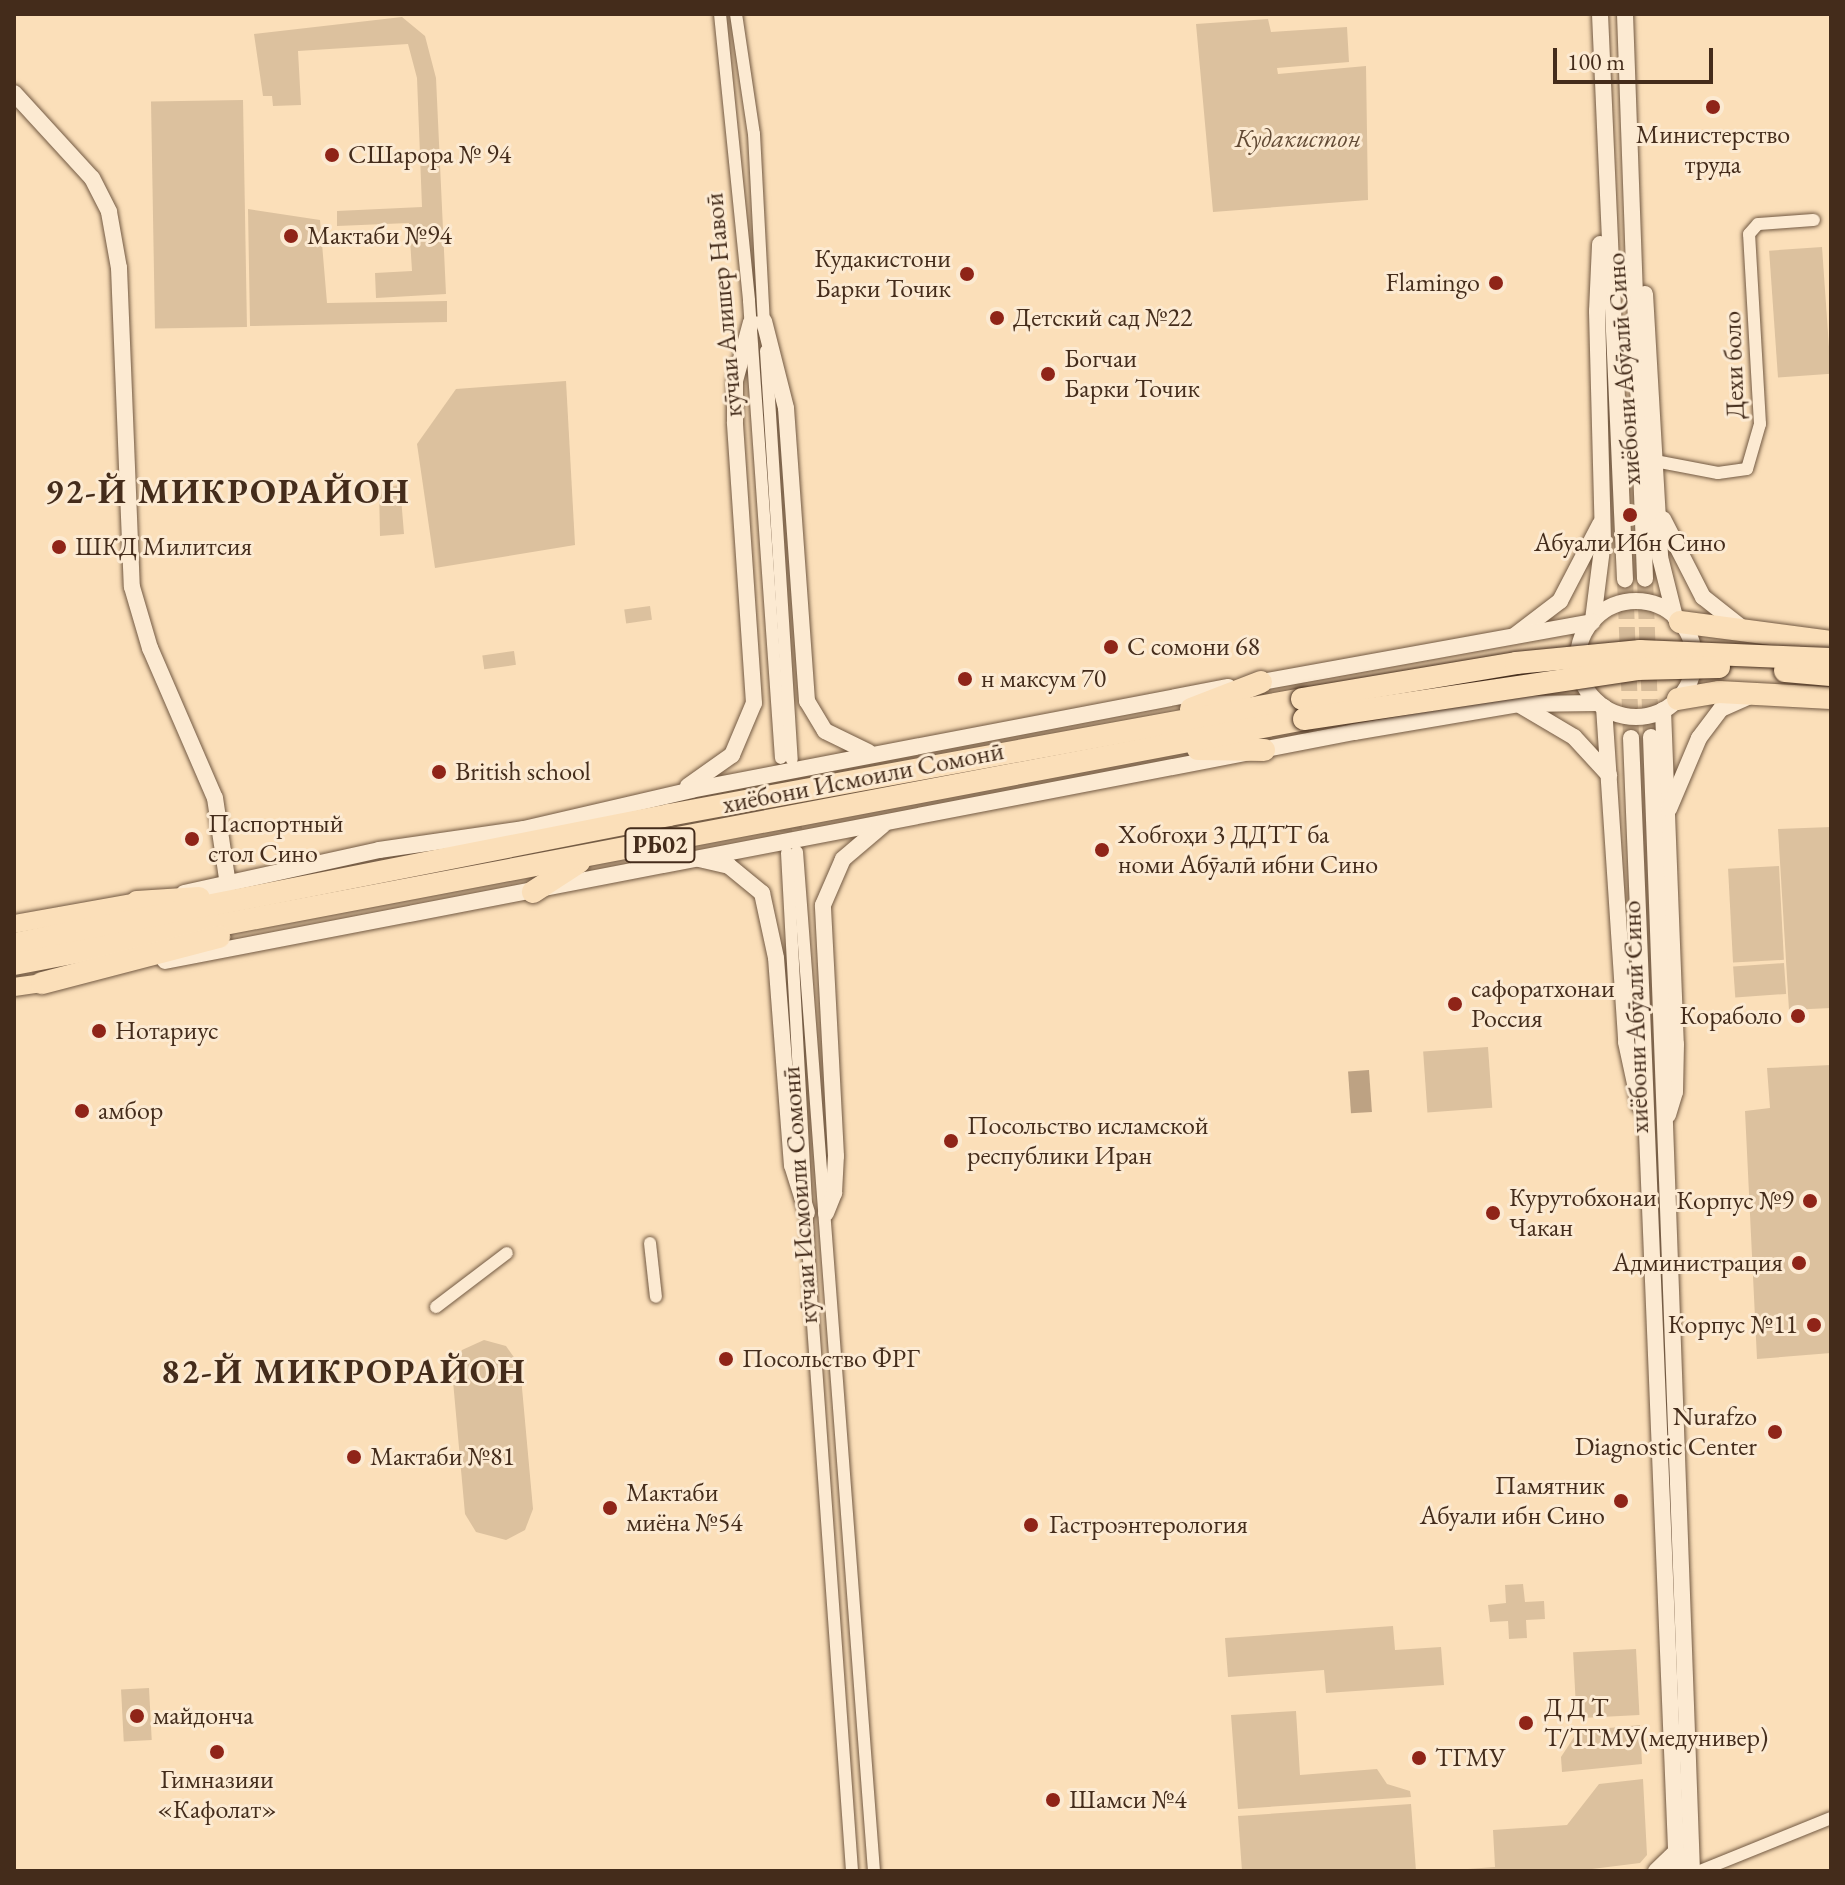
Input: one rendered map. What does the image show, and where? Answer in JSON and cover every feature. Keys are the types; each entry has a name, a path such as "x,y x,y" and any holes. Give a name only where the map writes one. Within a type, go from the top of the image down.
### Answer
{"highway":[{"path":"1678,619 1753,634 1831,642"},
{"name":"хиёбони Исмоили Сомонӣ","path":"14,944 587,857 1153,748 1303,709 1516,663 1640,651 1831,659"},
{"name":"хиёбони Исмоили Сомонӣ","path":"14,964 581,835 1140,729 1637,669 1738,666 1831,675"},
{"path":"1140,729 1261,682"},
{"path":"1670,704 1756,694 1831,698"},
{"path":"1153,748 1264,750"},
{"path":"524,829 581,835"},
{"path":"533,892 587,857"},
{"path":"137,902 278,903"},
{"path":"42,983 196,945 278,903"}],"main road":[{"name":"хиёбони Абӯалӣ Сино","path":"1600,14 1625,579"},
{"name":"хиёбони Абӯалӣ Сино","path":"1625,14 1645,579"},
{"path":"14,93 92,178 109,212 119,268 132,587 150,648 215,798 228,885"},
{"name":"хиёбони Абӯалӣ Сино","path":"1632,213 1642,259 1660,557 1678,619"},
{"name":"хиёбони Абӯалӣ Сино","path":"1592,621 1603,518 1597,311 1600,239 1607,216"},
{"path":"757,321 786,408 807,701 825,731 848,746 874,754"},
{"path":"667,796 702,778 732,755 754,703 735,422 735,381 757,321"},
{"path":"1658,508 1703,597 1753,634"},
{"path":"1510,639 1560,601 1603,518"},
{"path":"14,924 228,885 379,850 524,829 874,754 1510,639 1592,621 1619,604 1633,601 1663,608 1678,619 1689,636 1693,660 1670,704 1667,814 1676,1044 1675,1092 1664,1127"},
{"path":"1592,621 1583,634 1578,664 1601,705 1609,775 1626,1042 1646,1127"},
{"path":"1667,814 1706,728 1721,709 1756,694"},
{"path":"14,987 533,892 694,858 1519,704 1601,705 1633,717 1670,704"},
{"path":"1519,704 1574,737 1609,775"},
{"name":"хиёбони Абӯалӣ Сино","path":"1651,737 1692,1871"},
{"name":"хиёбони Абӯалӣ Сино","path":"1631,738 1677,1871"},
{"path":"826,1213 834,1193 836,1156 823,905 843,859 886,822"},
{"path":"694,858 729,866 762,893 776,958 792,1165 807,1213"},
{"path":"1656,1871 1676,1852"}],"street":[{"name":"кӯчаи Алишер Навоӣ","path":"720,14 757,321 782,591 787,758 767,593 757,321 755,145 736,14"},
{"path":"735,146 755,145"},
{"name":"Дехи боло","path":"1655,461 1718,473 1747,469 1760,424 1749,234 1758,224 1814,220"},
{"name":"кӯчаи Исмоили Сомонӣ","path":"852,1871 807,1213 792,852 826,1213 836,1394 874,1871"},
{"path":"799,1066 813,1066"},
{"path":"650,1243 656,1297"},
{"path":"436,1307 507,1253"},
{"path":"819,1395 836,1394"},
{"path":"1700,1871 1831,1818"}],"green space":[{"path":"402,17 425,36 436,78 446,294 376,298 375,273 412,271 409,223 337,226 337,211 422,207 417,78 408,44 298,51 301,105 273,106 272,96 263,96 254,34"},
{"name":"Кудакистон","path":"1268,19 1271,32 1347,27 1349,62 1277,68 1278,74 1366,66 1368,200 1213,212 1196,24"},
{"path":"243,100 247,327 155,329 151,102"},
{"path":"248,209 320,220 327,303 447,301 447,322 250,326"},
{"path":"1822,247 1831,374 1778,377 1769,251"},
{"path":"566,381 575,545 435,568 417,444 456,389"},
{"path":"400,485 404,534 380,536 379,488"},
{"path":"650,606 652,620 626,623 624,610"},
{"path":"514,651 516,665 484,669 482,655"},
{"path":"1831,827 1831,1008 1789,1010 1778,829"},
{"path":"1779,866 1784,960 1733,963 1728,869"},
{"path":"1784,963 1786,994 1735,997 1733,967"},
{"path":"1488,1047 1492,1108 1427,1112 1423,1052"},
{"path":"1831,1065 1831,1353 1757,1359 1745,1111 1770,1108 1767,1068"},
{"path":"484,1340 506,1346 520,1366 533,1509 525,1530 506,1540 476,1532 465,1514 452,1370 462,1350"},
{"path":"1523,1584 1525,1602 1544,1601 1545,1619 1526,1620 1527,1638 1509,1639 1508,1621 1490,1622 1488,1605 1506,1603 1505,1585"},
{"path":"1393,1626 1395,1650 1441,1647 1444,1685 1326,1693 1324,1670 1228,1677 1225,1638"},
{"path":"1636,1649 1639,1715 1577,1718 1573,1652"},
{"name":"майдонча","path":"149,1688 152,1740 124,1741 121,1689"},
{"path":"1296,1711 1300,1775 1377,1769 1387,1784 1410,1791 1411,1797 1238,1809 1231,1715"},
{"path":"1640,1725 1642,1764 1562,1772 1561,1757 1578,1731"},
{"path":"1643,1779 1647,1855 1640,1863 1576,1871 1440,1871 1495,1867 1493,1830 1567,1825 1599,1784"},
{"path":"1411,1804 1416,1871 1242,1871 1238,1816"}],"shaded area":[{"path":"1369,1070 1372,1112 1351,1113 1348,1071"}],"tunnel":[{"path":"1625,579 1631,738"},
{"path":"1645,579 1651,737"},
{"path":"792,763 797,844"},
{"path":"782,766 787,847"}],"place":[{"name":"Министерство труда","path":"1713,107"},
{"name":"СШарора № 94","path":"332,155"},
{"name":"Мактаби №94","path":"291,236"},
{"name":"Кудакистони Барки Точик","path":"967,274"},
{"name":"Flamingo","path":"1496,283"},
{"name":"Детский сад №22","path":"997,318"},
{"name":"Богчаи Барки Точик","path":"1048,374"},
{"name":"Абуали Ибн Сино","path":"1630,515"},
{"name":"ШКД Милитсия","path":"59,547"},
{"name":"С сомони 68","path":"1111,647"},
{"name":"н максум 70","path":"965,679"},
{"name":"British school","path":"439,772"},
{"name":"Паспортный стол Сино","path":"192,839"},
{"name":"Хобгоҳи 3 ДДТТ ба номи Абӯалӣ ибни Сино","path":"1102,850"},
{"name":"сафоратхонаи Россия","path":"1455,1004"},
{"name":"Кораболо","path":"1798,1016"},
{"name":"Нотариус","path":"99,1031"},
{"name":"амбор","path":"82,1111"},
{"name":"Посольство исламской республики Иран","path":"951,1141"},
{"name":"Корпус №9","path":"1810,1201"},
{"name":"Курутобхонаи Чакан","path":"1493,1213"},
{"name":"Администрация","path":"1799,1263"},
{"name":"Корпус №11","path":"1814,1325"},
{"name":"Посольство ФРГ","path":"726,1359"},
{"name":"Nurafzo Diagnostic Center","path":"1775,1432"},
{"name":"Мактаби №81","path":"354,1457"},
{"name":"Памятник Абуали ибн Сино","path":"1621,1501"},
{"name":"Мактаби миёна №54","path":"610,1508"},
{"name":"Гастроэнтерология","path":"1031,1525"},
{"name":"майдонча","path":"137,1716"},
{"name":"Д Д Т Т/ТГМУ(медунивер)","path":"1526,1723"},
{"name":"Гимназияи «Кафолат»","path":"217,1752"},
{"name":"ТГМУ","path":"1419,1758"},
{"name":"Шамси №4","path":"1053,1800"}],"district":[{"name":"92-Й МИКРОРАЙОН","path":"228,492"},
{"name":"82-Й МИКРОРАЙОН","path":"344,1372"}]}
